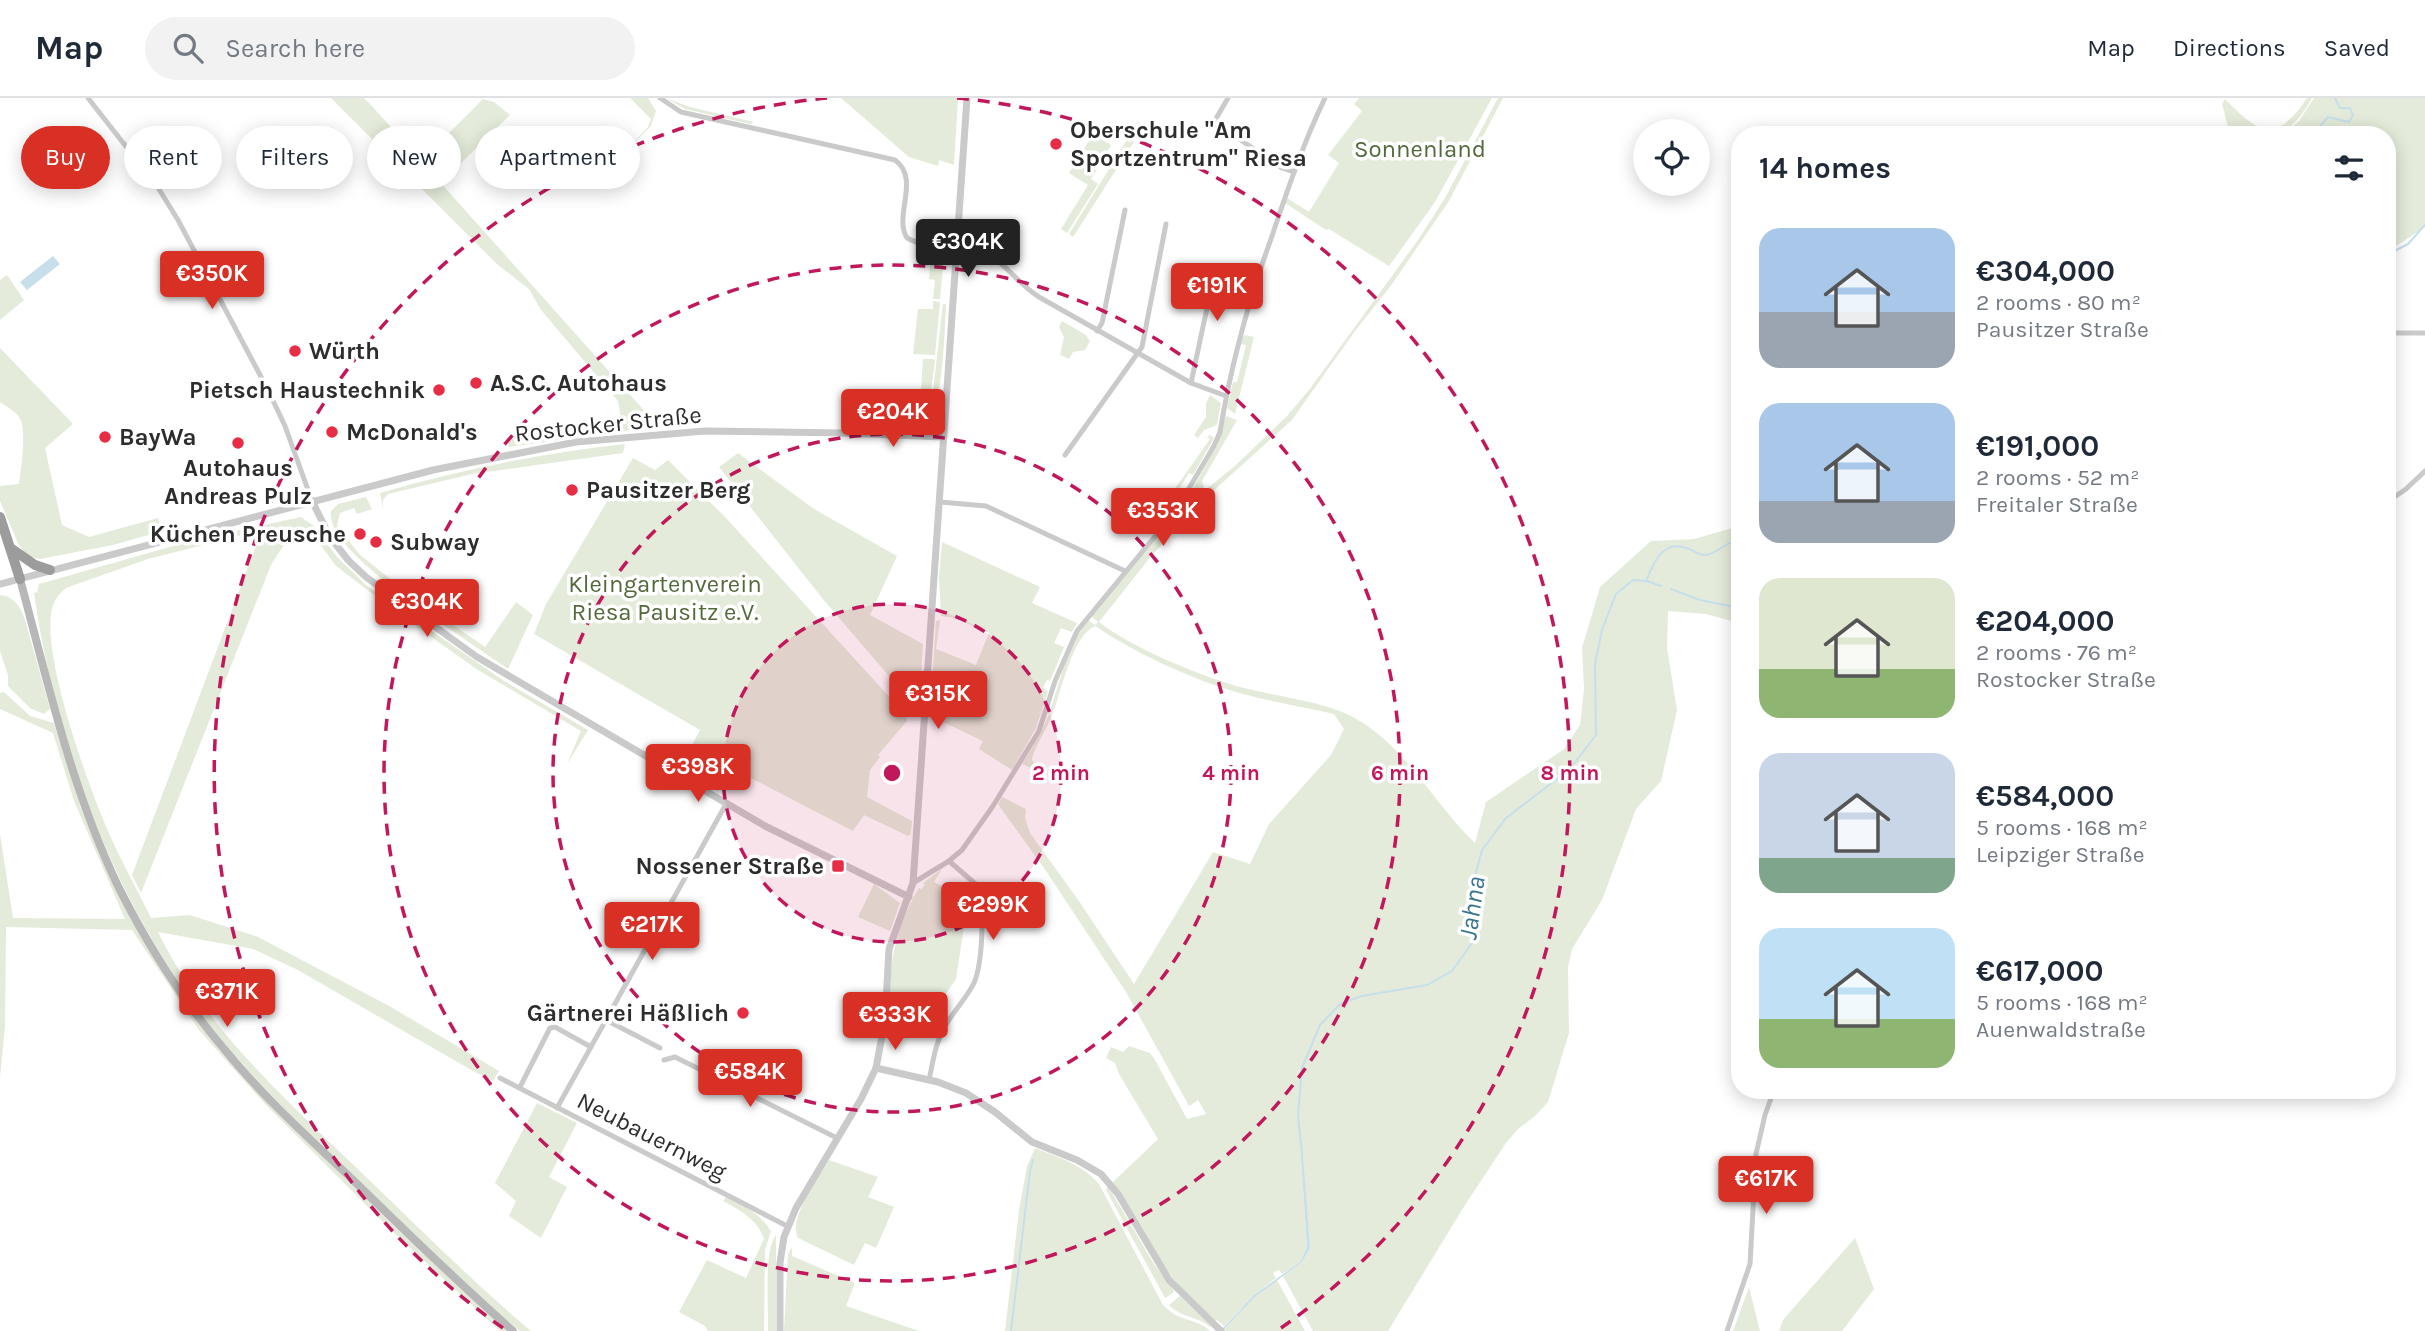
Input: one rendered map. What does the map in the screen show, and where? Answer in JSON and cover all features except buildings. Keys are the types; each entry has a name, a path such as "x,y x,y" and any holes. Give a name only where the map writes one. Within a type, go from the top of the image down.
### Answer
{"highway":[{"path":"0,517 20,579"},
{"path":"12,549 35,565 50,570"}],"main road":[{"path":"20,579 71,771 97,840 140,926 173,980 225,1051 269,1099 461,1285 513,1331"}],"street":[{"path":"88,98 157,186 178,220 268,390 285,426 312,501 330,537 366,577 506,675 765,826 909,897"},
{"path":"660,98 671,108 681,112 895,160 904,169 906,180 903,228 905,235 917,242 956,244 993,256 1026,289 1191,383 1226,396"},
{"path":"780,1331 781,1250 787,1226 876,1068 885,1020 889,949 913,883 967,98"},
{"path":"1227,98 1214,122 1282,168 1294,172"},
{"path":"913,883 962,850 1031,745 1045,716 1067,650 1077,631 1170,518 1219,436 1240,332 1305,139 1325,98"},
{"path":"1097,331 1102,323 1125,211"},
{"path":"1065,455 1142,347 1166,224"},
{"path":"1191,383 1214,275 1209,272"},
{"path":"2396,333 2425,333"},
{"name":"Rostocker Straße","path":"0,584 433,470 523,451 630,436 705,431 944,437"},
{"path":"2396,496 2425,471"},
{"path":"940,502 986,506 1125,571"},
{"path":"558,1108 726,804"},
{"path":"929,1080 942,1031 975,980 979,961 979,887 949,861"},
{"path":"606,1020 660,1048"},
{"path":"520,1087 550,1028 555,1027 591,1047"},
{"path":"664,1060 675,1057 838,1138"},
{"path":"876,1068 929,1080 966,1093 1032,1142 1077,1160 1107,1180 1169,1280 1221,1331"},
{"name":"Neubauernweg","path":"500,1078 787,1226"},
{"path":"1727,1331 1750,1264 1756,1154 1771,1099"}],"green space":[{"path":"331,98 364,98 390,126 367,126 367,134"},
{"path":"630,98 648,98 656,111 651,126 640,137 651,119"},
{"path":"666,98 690,107 754,122 750,124 685,109"},
{"path":"841,98 958,98 954,165 939,160 938,166 909,157"},
{"name":"Sonnenland","path":"1359,98 1492,98 1435,202 1389,266 1285,203 1287,198 1309,212 1339,163 1328,155 1362,111 1354,104"},
{"path":"1498,98 1503,98 1449,201 1390,287 1292,420 1181,520 1177,529 1152,555 1099,622 1112,632 1168,661 1209,677 1244,688 1315,703 1353,717 1389,743 1475,843 1486,802 1564,749 1580,725 1584,689 1582,648 1600,587 1651,541 1694,539 1731,528 1731,621 1706,614 1668,611 1667,648 1677,710 1661,781 1636,809 1602,900 1572,949 1568,967 1569,1033 1548,1102 1506,1143 1388,1331 1313,1331 1283,1276 1302,1262 1310,1248 1300,1143 1307,1247 1301,1261 1282,1274 1279,1270 1273,1273 1276,1278 1254,1295 1224,1326 1215,1321 1178,1285 1163,1266 1113,1182 1158,1139 1115,1063 1106,1058 1111,1047 1123,1052 1129,1046 1150,1053 1187,1119 1206,1114 1198,1100 1189,1106 1126,992 998,804 1002,797 1026,809 1025,818 1030,833 1134,984 1213,852 1250,864 1269,824 1331,755 1344,729 1334,714 1217,686 1154,660 1095,626 1087,632 1073,653 1052,715 1033,755 1032,760 1040,772 1022,764 1047,718 1074,641 1088,620 1095,625 1098,622 1091,616 1177,513 1236,465 1287,416 1309,390 1418,240 1445,198"},
{"path":"2307,98 2312,98 2290,126 2280,126 2296,113"},
{"path":"2314,98 2425,98 2425,227 2396,246 2396,126 2293,126"},
{"path":"483,99 494,102 510,115 499,126 475,126 475,149 461,163 461,126 456,126"},
{"path":"2225,99 2237,111 2257,126 2228,126 2222,104"},
{"path":"1138,122 1144,126 1073,237 1069,234"},
{"path":"1093,134 1111,145 1091,179 1098,184 1067,233 1061,229 1088,185 1069,173"},
{"path":"422,189 446,189 658,426 509,447 507,440 621,418 618,401 541,310 529,289 498,265"},
{"path":"924,249 938,252 944,258 940,299 933,299 935,280 929,279 931,253 924,252"},
{"path":"7,275 24,300 0,320 0,280"},
{"path":"933,301 940,302 935,355 913,354 918,309 933,309"},
{"path":"943,304 946,304 941,380 930,417"},
{"path":"1062,321 1086,335 1090,341 1085,350 1073,352 1069,359 1060,355 1064,337 1059,327"},
{"path":"1245,335 1254,337 1235,414 1227,408 1233,382 1237,382 1246,345 1241,344"},
{"path":"0,348 73,424 45,448 62,525 89,537 158,518 162,531 113,545 40,559 23,551 0,501 0,486 19,484 23,443 20,418 0,402"},
{"path":"923,359 935,361 929,406 920,405"},
{"path":"1210,395 1221,403 1217,425 1204,430 1198,438 1194,435 1206,417 1206,403"},
{"path":"882,405 888,405 888,410 915,411 916,407 928,408 927,421 911,430 885,428 882,423"},
{"path":"1226,416 1237,420 1202,481 1204,487 1184,504 1218,444"},
{"path":"1210,435 1214,438 1193,475 1189,473 1168,507 1172,510 1161,509 1159,503 1163,498 1167,500 1210,439 1207,437"},
{"path":"625,444 623,453 472,474 388,494 383,500 383,509 380,493 532,457"},
{"path":"738,453 814,509 897,556 870,615 923,644 919,711 822,598 719,467"},
{"name":"Kleingartenverein Riesa Pausitz e.V.","path":"633,458 655,470 668,460 726,518 905,714 907,721 878,755 880,757 870,770 867,797 912,821 911,833 908,836 864,815 853,831 691,747 700,730 534,634 546,604"},
{"path":"366,497 372,509 357,514 354,508 340,513 337,525 359,554 419,602 418,606 364,564 340,537 333,524 331,511 338,504"},
{"path":"301,517 315,527 337,557 367,586 504,681 588,730 567,764 581,731 478,670 403,617 336,566 311,532 303,527 292,532 271,565 141,893 132,875 262,530 148,559 66,588 60,593 51,614 51,635 54,661 69,723 108,831 151,918 190,915 258,937 391,1007 499,1071 493,1081 296,969 253,949 158,932 199,1000 278,1092 426,1235 531,1331 520,1331 490,1306 325,1149 226,1045 155,944 125,890 77,774 59,714 34,593 37,592 39,584 198,539"},
{"path":"942,542 1040,587 1032,603 1077,623 1072,632 1061,628 1054,643 1064,647 1050,681 1047,680 1043,687 1048,692 1036,728 1012,770 979,749 983,741 930,716 936,621 940,620 936,649 976,665 989,633 955,618 941,616 939,577"},
{"path":"0,595 13,600 23,615 50,709 44,714 30,708 8,686 8,675 0,651"},
{"path":"516,602 533,615 508,669 428,614 433,611 485,647"},
{"path":"4,692 30,716 54,723 81,808 107,871 180,996 302,1136 507,1331 500,1331 393,1232 265,1104 199,1030 132,930 6,927 5,1027 0,1077 0,834 13,918 125,919 74,801 53,733 0,709 0,693"},
{"path":"942,869 934,882 968,901 956,979 929,1019 896,1003 891,1009 892,962 899,931 911,902 919,888 925,885 923,883"},
{"path":"874,884 900,903 890,931 858,917"},
{"path":"537,1103 577,1123 549,1177 567,1187 541,1238 509,1216 516,1201 495,1183"},
{"path":"1035,1148 1077,1166 1099,1184 1163,1305 1175,1315 1210,1331 1005,1331 1019,1210 1027,1166"},
{"path":"829,1160 878,1177 868,1197 894,1207 876,1248 865,1243 854,1265 798,1238 796,1230 806,1198"},
{"path":"1108,1186 1154,1264 1173,1289 1174,1292 1165,1298 1106,1190"},
{"path":"726,1197 756,1215 771,1231 765,1250 764,1331 708,1331 705,1326 679,1312 707,1260 746,1278 764,1239 753,1221 723,1201"},
{"path":"776,1235 776,1331 768,1331 769,1254"},
{"path":"1855,1238 1874,1289 1842,1331 1779,1331 1783,1320"},
{"path":"792,1247 792,1256 855,1283 846,1306 919,1331 784,1331 788,1254"},
{"path":"1277,1280 1305,1331 1222,1331 1256,1296"},
{"path":"1749,1287 1760,1331 1733,1331"},
{"path":"1180,1296 1211,1326 1210,1327 1169,1305"}],"water":[{"path":"53,256 60,264 27,290 20,282"},
{"path":"1300,1143 1310,1248 1302,1262 1256,1296 1220,1331 1254,1295 1301,1261 1307,1247"}],"waterway":[{"name":"Jahna","path":"2320,126 2328,117 2349,122 2353,115 2350,108 2340,108 2335,98"},
{"path":"2396,250 2408,244 2425,225"},
{"name":"Jahna","path":"1301,1145 1298,1115 1302,1068 1320,1025 1340,1004 1362,996 1427,985 1452,971 1472,943 1477,908 1476,872 1482,850 1506,818 1569,770 1596,735 1595,664 1602,630 1616,594 1633,580 1646,581 1656,560 1666,549 1680,546 1708,555 1731,543"},
{"path":"1647,581 1661,586"},
{"path":"1671,589 1700,600 1731,606"},
{"path":"1011,1331 1033,1160"}],"place":[{"name":"Oberschule \"Am Sportzentrum\" Riesa","path":"1056,144"},
{"name":"Würth","path":"295,351"},
{"name":"A.S.C. Autohaus","path":"476,383"},
{"name":"Pietsch Haustechnik","path":"439,390"},
{"name":"McDonald's","path":"332,432"},
{"name":"BayWa","path":"105,437"},
{"name":"Autohaus Andreas Pulz","path":"238,443"},
{"name":"Pausitzer Berg","path":"572,490"},
{"name":"Küchen Preusche","path":"360,534"},
{"name":"Subway","path":"376,542"},
{"name":"Nossener Straße","path":"838,866"},
{"name":"Gärtnerei Häßlich","path":"743,1013"}]}
